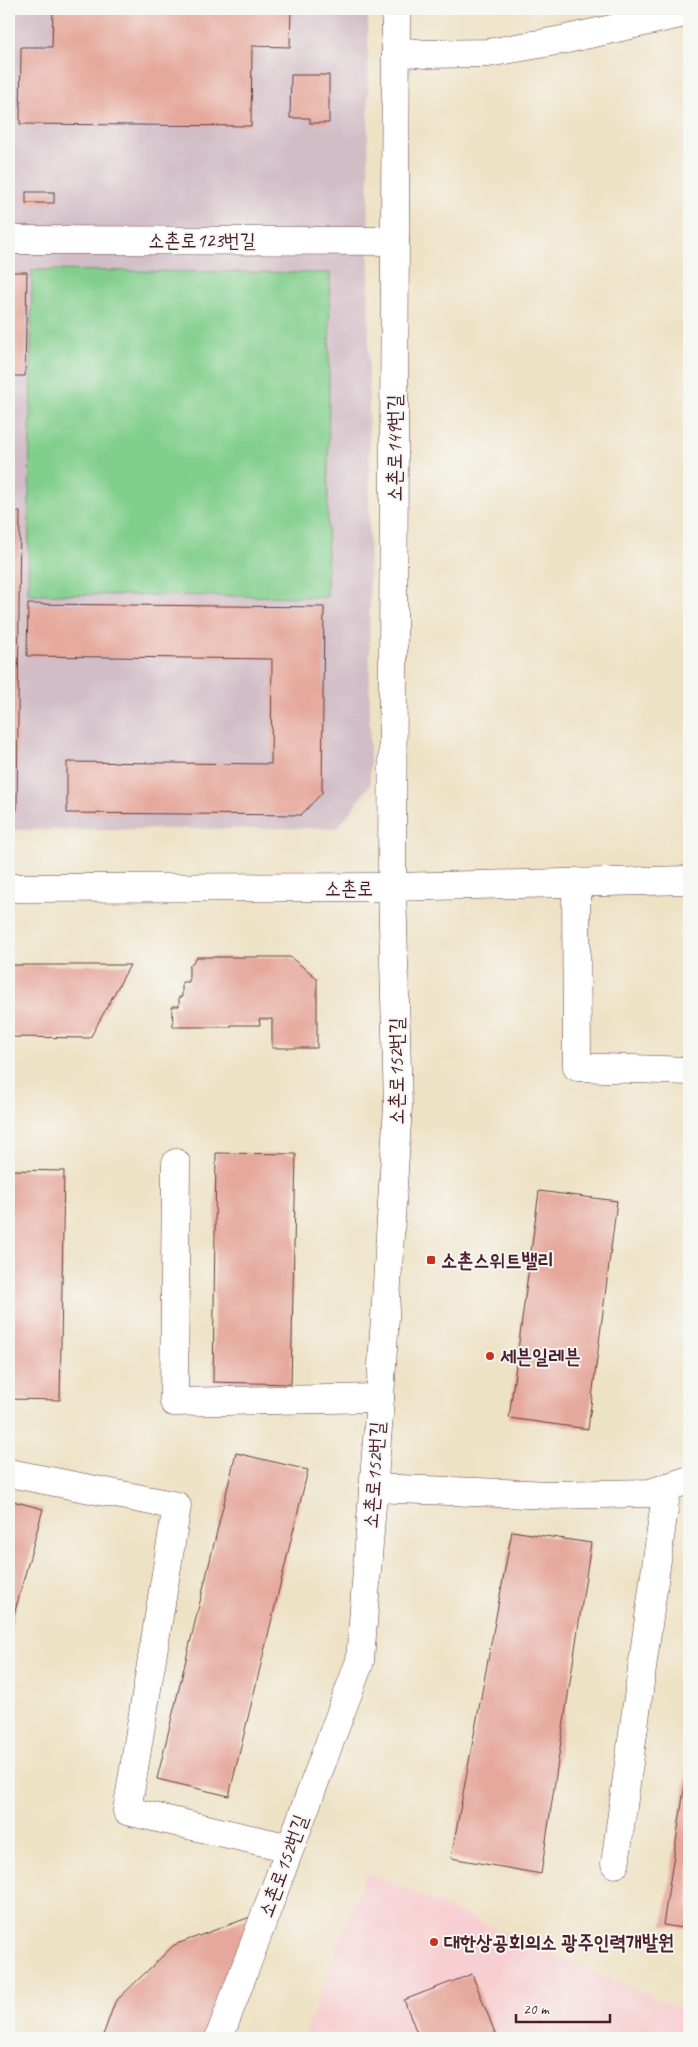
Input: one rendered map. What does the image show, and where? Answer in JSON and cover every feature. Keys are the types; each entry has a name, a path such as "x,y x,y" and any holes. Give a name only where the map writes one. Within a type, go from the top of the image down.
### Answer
{"street":[{"name":"소촌로149번길","path":"392,888 396,9"},
{"path":"396,51 426,54 488,53 562,40 689,12"},
{"name":"소촌로123번길","path":"9,240 395,241"},
{"name":"소촌로","path":"9,888 392,888 689,880"},
{"path":"576,882 577,1067 689,1071"},
{"name":"소촌로152번길","path":"219,2038 360,1661 380,1398 398,1106 392,888"},
{"path":"176,1164 174,1402 380,1398"},
{"path":"9,1474 177,1506 127,1811 290,1848"},
{"path":"373,1488 551,1495 650,1493 678,1484 614,1864"}],"shaded area":[{"path":"9,9 368,9 370,785 338,828 9,830"},
{"name":"대한상공회의소 광주인력개발원","path":"366,1872 689,2013 689,2038 303,2038"}],"green space":[{"path":"32,270 330,273 327,597 28,594"}],"building":[{"path":"53,9 291,9 290,47 252,46 251,126 20,124 21,47 52,47"},
{"path":"291,75 329,75 329,123 310,123 310,118 290,118"},
{"path":"9,185 13,185 13,206 9,206"},
{"path":"26,192 54,192 54,203 26,203"},
{"path":"9,272 27,272 25,376 9,376"},
{"path":"9,512 20,512 17,810 9,810"},
{"path":"28,604 324,607 322,793 301,815 67,813 67,762 271,764 272,659 27,656"},
{"path":"197,957 290,957 317,978 317,1048 272,1048 272,1019 259,1019 260,1025 173,1027 172,1006 179,1006 179,997 182,997 182,982 189,982 189,967"},
{"path":"9,965 130,965 90,1038 9,1037"},
{"path":"216,1153 296,1154 291,1384 213,1382"},
{"path":"9,1170 64,1171 60,1400 9,1399"},
{"path":"539,1191 617,1201 588,1429 509,1418"},
{"path":"236,1453 308,1470 229,1796 157,1779"},
{"path":"9,1500 43,1509 9,1633"},
{"path":"512,1531 591,1543 541,1874 451,1858"},
{"path":"689,1764 689,1929 663,1925"},
{"path":"253,1916 205,2038 102,2038 115,2002 174,1945"},
{"path":"472,1974 497,2038 419,2038 404,2000"}],"place":[{"name":"소촌스위트밸리","path":"431,1260"},
{"name":"세븐일레븐","path":"490,1356"},
{"name":"대한상공회의소 광주인력개발원","path":"434,1942"}]}
